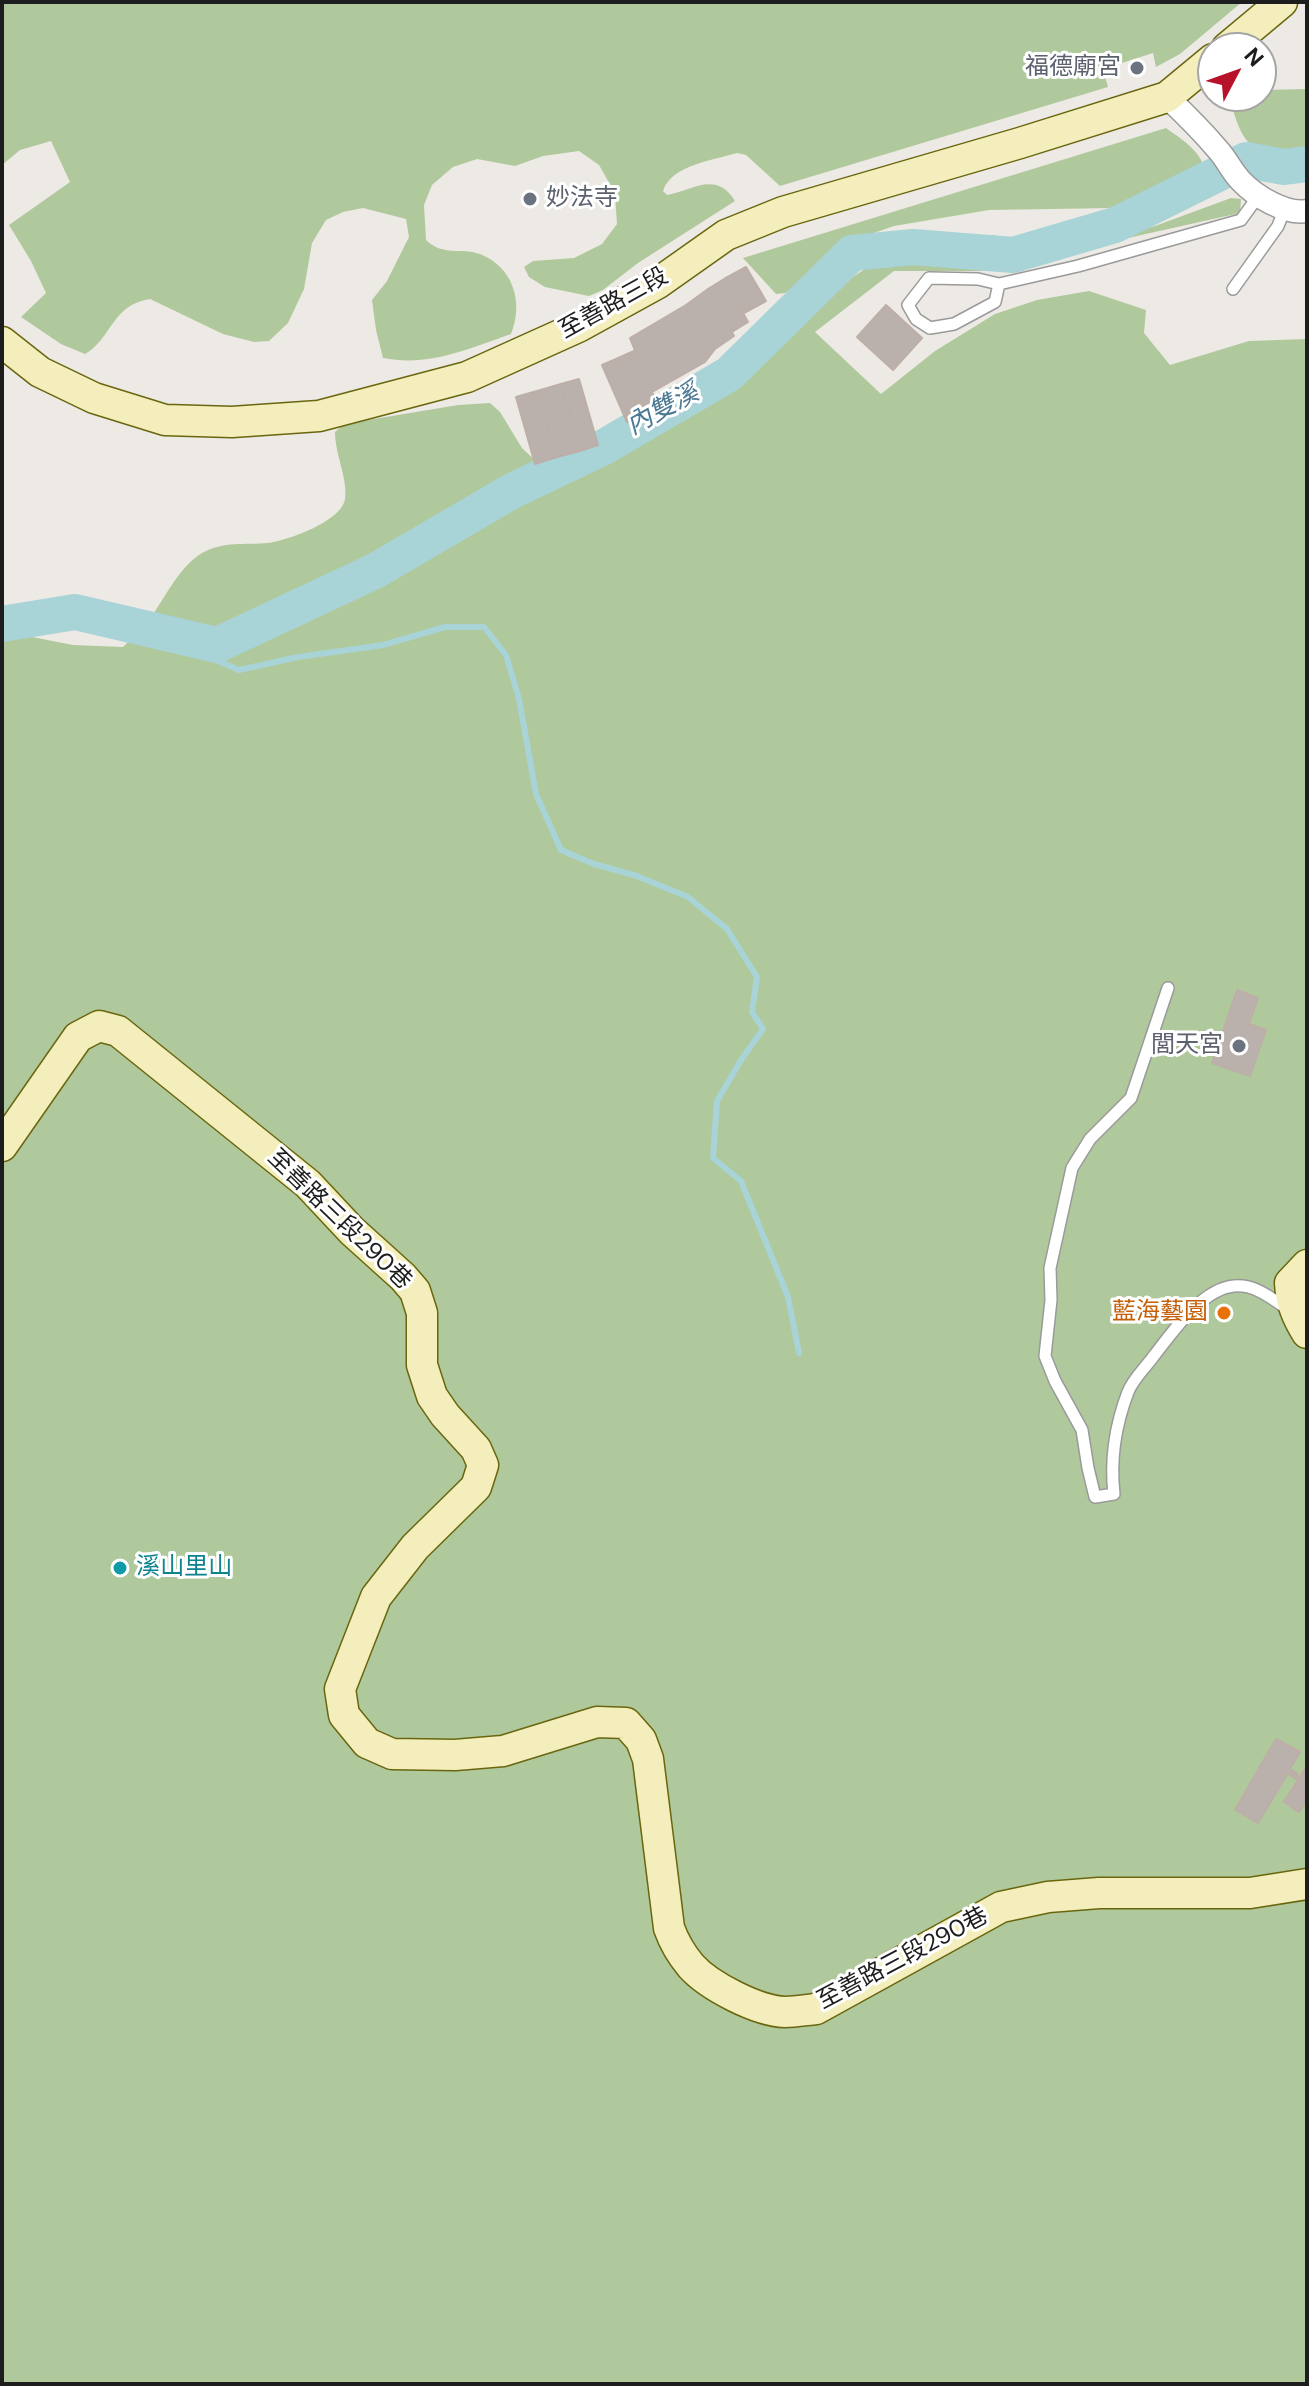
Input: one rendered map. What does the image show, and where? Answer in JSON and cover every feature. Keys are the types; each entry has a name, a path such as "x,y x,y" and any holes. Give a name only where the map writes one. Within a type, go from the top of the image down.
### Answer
{"street":[{"path":"1246,32 1282,2"},
{"name":"至善路三段","path":"2,342 40,372 94,398 165,420 232,422 319,416 467,377 578,327 658,283 726,235 783,212 1167,97 1197,72"},
{"path":"1167,97 1250,188 1296,210"},
{"name":"至善路三段290巷","path":"2,1146 78,1037 99,1026 118,1031 308,1184 352,1231 403,1277 415,1291 422,1313 422,1365 432,1396 476,1449 483,1465 476,1487 415,1547 376,1597 340,1689 344,1715 367,1743 392,1754 455,1755 503,1751 597,1722 626,1723 641,1740 648,1759 669,1928 675,1943 693,1968 734,1997 784,2012 816,2009 1001,1907 1048,1897 1099,1893 1250,1893 1307,1884"},
{"path":"1302,1324 1291,1295 1290,1283 1307,1265"}],"lane":[{"path":"999,284 995,302 954,324 930,328 916,319 908,305 929,278 978,279 999,284 1078,266 1241,220 1250,188"},
{"path":"1233,289 1278,226 1296,210"},
{"path":"1168,988 1131,1098 1090,1139 1072,1168 1050,1268 1051,1300 1045,1356 1082,1430 1095,1497 1114,1494 1111,1471 1114,1437 1129,1387 1188,1313 1219,1289 1235,1285 1256,1288 1302,1324"}],"green space":[{"path":"2,2 1242,2 1206,32 1197,32 1197,40 1180,54 1156,67 1153,53 1103,69 1108,87 780,186 746,155 737,153 684,169 668,182 663,191 667,195 712,184 720,186 735,201 638,263 603,290 589,296 545,287 529,277 524,267 533,261 574,258 602,244 617,224 615,193 599,165 579,151 543,156 515,166 477,159 453,167 432,185 424,205 426,240 446,250 480,254 501,267 516,298 515,322 511,334 464,351 432,358 383,358 372,300 387,281 409,237 406,219 363,208 326,220 312,243 304,289 288,323 269,341 254,342 223,334 150,299 127,308 94,348 85,354 61,344 21,317 46,293 9,225 70,182 51,141 20,150 2,165"},
{"path":"1307,89 1307,155 1261,151 1252,146 1239,128 1234,112 1277,112 1277,90"},
{"path":"1166,128 1198,155 1204,170 1203,178 1113,208 989,210 894,226 848,242 785,293 776,294 743,258"},
{"path":"1231,198 1241,199 1240,213 980,271 894,271 815,332 881,394 935,351 995,314 1037,300 1089,291 1146,310 1144,333 1170,365 1249,341 1307,339 1307,2384 2,2384 2,631 73,645 123,647 145,625 185,568 202,553 226,545 268,543 288,538 335,515 345,499 335,432 344,424 458,405 490,403 500,412 522,448 555,479 577,472 731,385 853,277 900,245 940,235 992,235 1045,243 1101,240 1155,226"}],"building":[{"path":"746,267 766,301 744,313 724,279"},
{"path":"724,279 748,322 732,332 708,289"},
{"path":"708,289 734,336 715,349 686,305"},
{"path":"686,305 715,349 705,362 652,392 630,338"},
{"path":"886,305 922,338 893,370 857,337"},
{"path":"634,351 659,408 641,416 616,359"},
{"path":"616,359 641,416 627,422 602,365"},
{"path":"579,379 598,445 580,451 561,384"},
{"path":"561,384 580,451 557,457 537,391"},
{"path":"537,391 557,457 535,464 516,397"},
{"name":"閭天宮","path":"1237,990 1258,998 1249,1024 1266,1030 1250,1076 1212,1063"},
{"path":"1276,1739 1300,1752 1290,1769 1298,1774 1296,1779 1288,1773 1258,1823 1235,1810"},
{"path":"1307,1766 1307,1800 1299,1812 1284,1802"}],"waterway":[{"name":"內雙溪","path":"2,624 75,612 217,645 375,571 512,491 604,447 729,374 852,253 913,247 1013,255 1115,225 1246,160 1284,167 1307,164"},
{"path":"141,627 239,670 298,657 383,645 445,627 484,627 506,655 519,699 536,794 561,850 688,897 727,929 757,977 752,1012 763,1029 717,1101 713,1158 741,1181 788,1297 799,1353"}],"place":[{"name":"福德廟宮","path":"1137,68"},
{"name":"妙法寺","path":"530,199"},
{"name":"閭天宮","path":"1239,1046"},
{"name":"藍海藝園","path":"1224,1313"},
{"name":"溪山里山","path":"120,1568"}]}
